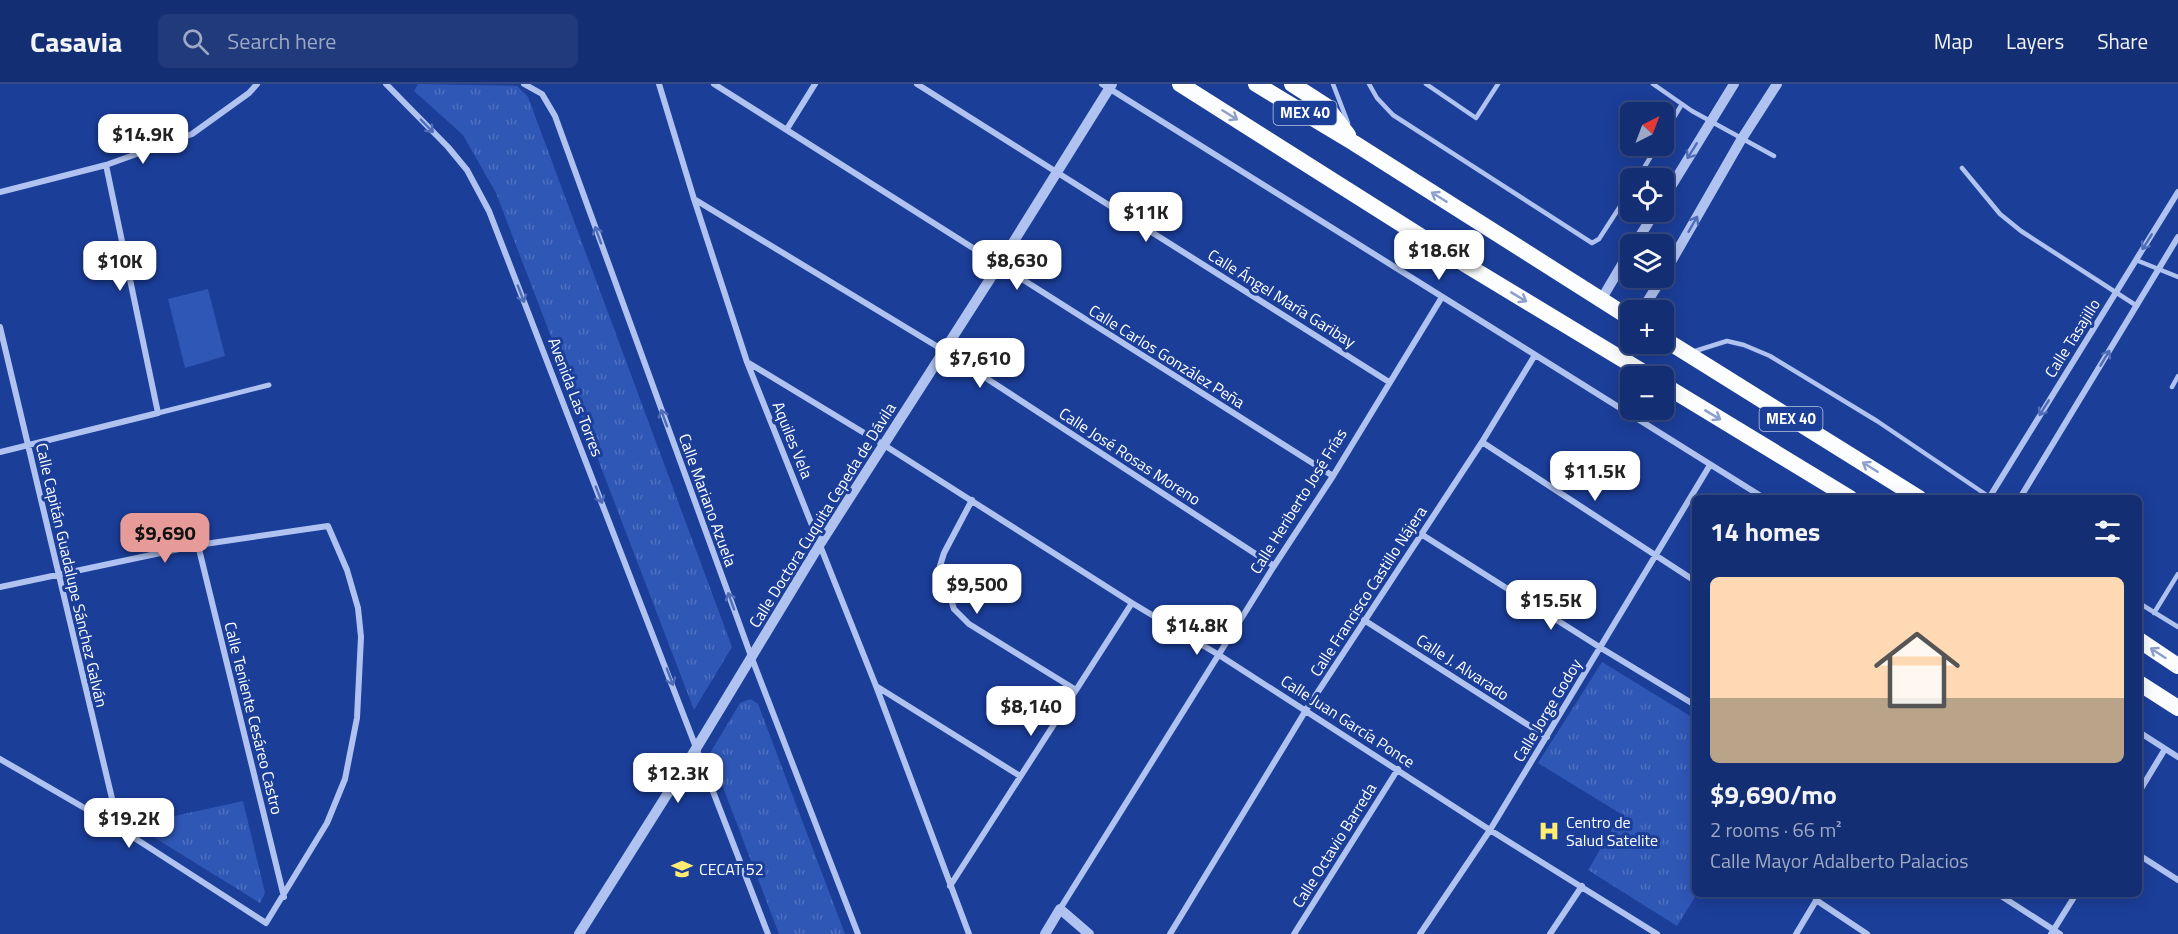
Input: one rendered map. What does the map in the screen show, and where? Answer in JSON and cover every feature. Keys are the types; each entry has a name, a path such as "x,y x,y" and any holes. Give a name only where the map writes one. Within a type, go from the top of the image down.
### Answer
{"highway":[{"name":"MEX 40","path":"1180,84 1463,263 1633,366"},
{"name":"MEX 40","path":"1256,84 1354,143 1620,312"},
{"path":"1292,84 1326,106 1354,143"},
{"name":"MEX 40","path":"1674,346 1914,495"},
{"name":"MEX 40","path":"1674,391 1845,495"},
{"path":"2142,642 2178,666"},
{"path":"2142,685 2178,708"}],"street":[{"path":"0,192 106,165 192,134 249,93 257,84"},
{"name":"Avenida Las Torres","path":"386,84 448,147 480,190 768,934"},
{"name":"Calle Mariano Azuela","path":"525,84 542,94 555,116 751,656 858,934"},
{"name":"Aquiles Vela","path":"659,84 747,362 876,686 969,934"},
{"name":"Calle Carlos González Peña","path":"714,84 1333,476"},
{"path":"787,129 815,84"},
{"name":"Calle Ángel María Garibay","path":"917,84 1389,382"},
{"path":"1674,181 1734,84"},
{"path":"1674,257 1777,84"},
{"path":"1107,86 1759,495"},
{"name":"Calle Doctora Cuquita Cepeda de Dávila","path":"579,934 697,747 820,544 999,265 1107,86"},
{"path":"106,165 158,413"},
{"name":"Calle Tasajillo","path":"1992,495 2178,192"},
{"name":"Calle José Rosas Moreno","path":"694,199 943,350 1274,566"},
{"path":"2022,495 2178,237"},
{"path":"1601,300 1620,268"},
{"name":"Calle Heriberto José Frías","path":"1045,934 1274,566 1333,476 1442,297"},
{"name":"Calle Capitán Guadalupe Sánchez Galván","path":"0,327 119,828"},
{"name":"Calle Francisco Castillo Nájera","path":"1170,934 1306,710 1482,442 1535,355"},
{"name":"Calle Juan García Ponce","path":"747,362 1219,655 1490,830 1657,934"},
{"path":"0,452 269,385"},
{"path":"1482,442 1692,579"},
{"name":"Calle Jorge Godoy","path":"1692,495 1710,465"},
{"name":"Calle Jorge Godoy","path":"1420,934 1490,830 1692,495"},
{"path":"972,500 941,560 941,574 954,609 969,624 1076,690"},
{"path":"0,587 198,546 328,526 358,608 362,637 357,718 345,779 327,823 284,897 266,923 119,828 0,759"},
{"path":"1421,534 1600,648 1692,703"},
{"name":"Calle Teniente Cesáreo Castro","path":"198,546 284,897"},
{"path":"950,886 1132,603"},
{"name":"Calle J. Alvarado","path":"1364,620 1547,737"},
{"path":"876,686 1020,776"},
{"path":"2142,734 2178,757"},
{"path":"2142,787 2165,749"},
{"name":"Calle Octavio Barreda","path":"1294,934 1398,770"},
{"path":"2142,857 2178,880"},
{"path":"1550,934 1582,886"},
{"path":"1796,934 1818,897 1867,934"},
{"path":"2002,897 2055,933 2074,897"},
{"path":"1060,909 1089,934"}],"lane":[{"path":"1333,84 1354,143"},
{"path":"1369,84 1377,98 1393,115 1592,243 1599,239 1620,206"},
{"path":"1426,84 1476,118 1498,84"},
{"path":"1653,84 1710,122 1774,156"},
{"path":"1674,117 1682,104"},
{"path":"1962,168 2000,214 2021,231 2137,306"},
{"path":"2136,260 2178,277"},
{"path":"1687,354 1727,341 1744,345 1770,356 1877,421 1986,495"},
{"path":"2172,387 2178,376"},
{"path":"2154,613 2178,574"},
{"path":"2142,605 2178,627"}],"green space":[{"path":"418,84 517,86 528,97 732,647 694,710 496,193 463,135 414,91"},
{"path":"208,289 225,356 185,368 168,299"},
{"path":"1602,662 1692,717 1692,897 1695,897 1677,926 1588,870 1621,814 1538,763"},
{"path":"750,699 758,704 845,934 779,934 710,753 740,703"},
{"path":"243,801 265,893 260,903 134,825"}],"place":[{"name":"Centro de Salud Satelite","path":"1549,831"},
{"name":"CECAT 52","path":"682,869"}]}
